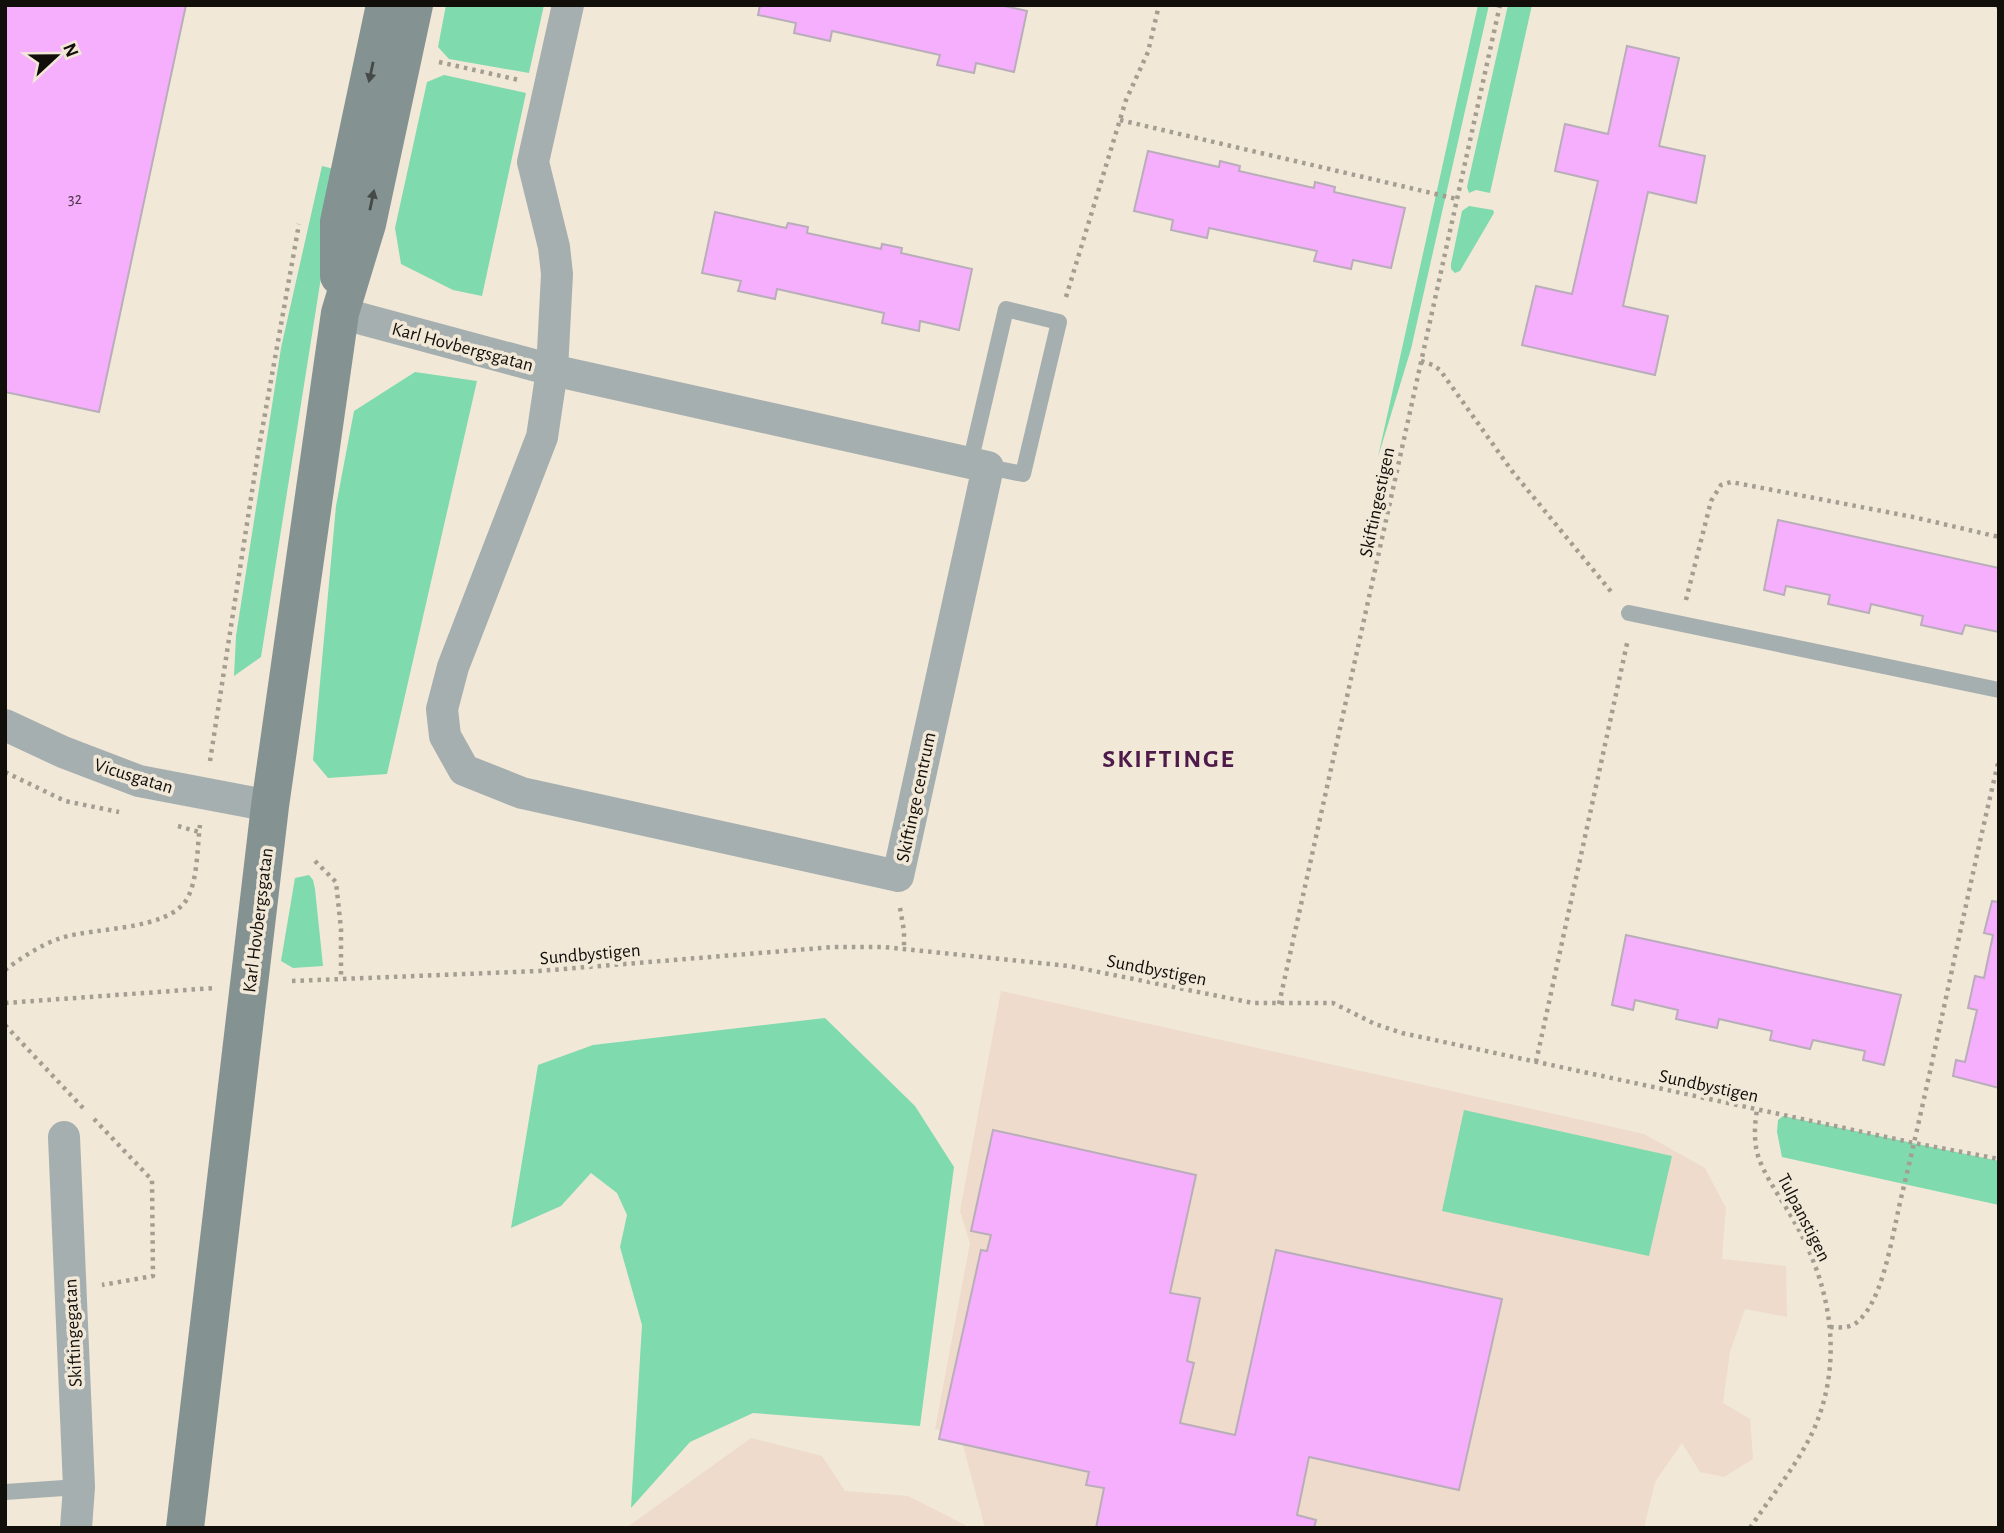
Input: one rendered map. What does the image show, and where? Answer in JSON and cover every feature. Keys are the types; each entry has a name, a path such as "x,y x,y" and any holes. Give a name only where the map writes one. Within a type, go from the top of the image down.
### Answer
{"street":[{"name":"Karl Hovbergsgatan","path":"340,313 339,222 385,5"},
{"name":"Karl Hovbergsgatan","path":"185,1528 270,806 340,313 366,224 414,5"},
{"name":"Karl Hovbergsgatan","path":"340,313 552,370 557,274 554,247 533,162 568,5"},
{"name":"Skiftinge centrum","path":"552,370 542,437 453,667 442,709 445,736 464,770 522,793 898,876 979,465"},
{"path":"552,370 979,465"},
{"name":"Vicusgatan","path":"5,725 63,752 139,781 270,806"},
{"name":"Skiftingegatan","path":"64,1137 79,1487 76,1528"}],"lane":[{"path":"1006,309 1059,321 1023,474 979,465 1006,309"},
{"path":"1629,613 1999,690"},
{"path":"5,1492 79,1487"}],"path":[{"path":"1059,321 1126,100 1148,52 1159,5"},
{"name":"Skiftingestigen","path":"1279,1004 1500,5"},
{"path":"403,54 550,87"},
{"path":"1120,120 1457,199"},
{"path":"5,970 59,938 150,922 176,912 188,897 258,453 302,212"},
{"path":"1421,361 1440,370 1512,471 1629,613 1626,658 1536,1062"},
{"path":"1680,624 1711,501 1721,485 1731,482 1999,537"},
{"path":"1830,1327 1844,1328 1854,1325 1864,1316 1881,1280 1999,759"},
{"path":"5,772 65,802 132,815"},
{"path":"172,824 199,832"},
{"path":"315,860 336,882 341,929 341,979"},
{"name":"Sundbystigen","path":"292,981 539,971 833,947 884,947 1069,966 1253,1003 1333,1003 1375,1024 1402,1033 1999,1159"},
{"path":"5,1003 218,988"},
{"path":"5,1025 152,1180 153,1276 70,1290"},
{"name":"Tulpanstigen","path":"1750,1528 1798,1458 1814,1428 1830,1370 1830,1327 1823,1284 1812,1256 1756,1150 1757,1110"}],"shaded area":[{"path":"1001,991 1644,1134 1705,1168 1726,1208 1722,1259 1786,1266 1787,1317 1745,1309 1730,1352 1723,1403 1750,1419 1753,1459 1724,1477 1700,1472 1682,1443 1655,1482 1644,1528 985,1528 960,1434 935,1429 970,1243 960,1211"},
{"path":"751,1438 822,1456 845,1491 908,1496 971,1528 626,1528"}],"green space":[{"path":"446,5 544,5 529,73 449,59 438,47"},
{"path":"1478,5 1489,5 1411,349 1378,457"},
{"path":"1508,5 1532,5 1490,193 1476,190 1469,193 1467,187"},
{"path":"444,75 526,93 482,296 453,290 401,264 395,228 427,82"},
{"path":"322,166 338,170 261,657 234,676 236,636 281,348"},
{"path":"1469,206 1493,210 1494,213 1460,271 1455,273 1451,264 1462,211"},
{"path":"415,372 477,381 387,774 328,778 313,760 336,506 354,411"},
{"path":"309,875 315,889 323,966 293,968 281,961 295,878"},
{"path":"825,1018 915,1106 954,1167 920,1426 753,1413 690,1442 631,1508 642,1325 620,1247 627,1215 617,1193 591,1173 561,1206 511,1228 538,1065 593,1045"},
{"path":"1464,1110 1672,1156 1649,1256 1442,1211"},
{"path":"1783,1116 1999,1161 1999,1205 1782,1157 1777,1132 1778,1120"}],"building":[{"path":"5,5 186,5 99,412 5,392"},
{"path":"760,5 1000,5 1027,11 1014,72 976,63 974,73 937,65 940,55 832,31 830,41 794,33 796,23 758,15"},
{"path":"1627,46 1679,58 1659,146 1705,156 1696,203 1648,192 1623,306 1668,316 1655,375 1522,345 1536,286 1572,294 1598,181 1555,171 1565,124 1608,134"},
{"path":"1148,151 1219,167 1220,161 1240,166 1239,171 1314,188 1315,182 1335,187 1334,192 1405,208 1391,268 1353,260 1351,269 1314,261 1317,251 1209,228 1207,238 1171,230 1173,220 1134,211"},
{"path":"715,212 786,228 788,223 808,227 807,233 881,249 882,244 902,248 901,253 972,269 959,330 920,321 919,331 882,323 884,313 777,289 775,299 738,291 741,281 702,273"},
{"path":"1778,520 1999,568 1999,632 1965,625 1962,634 1921,625 1923,616 1871,604 1869,613 1828,604 1830,595 1786,586 1784,595 1764,590"},
{"path":"1992,901 1999,902 1999,1088 1953,1076 1956,1060 1965,1062 1977,1010 1968,1008 1975,976 1984,978 1993,935 1984,933"},
{"path":"1626,935 1901,995 1884,1065 1863,1060 1865,1051 1813,1040 1810,1049 1770,1040 1772,1031 1719,1019 1717,1028 1676,1019 1678,1010 1635,1000 1633,1010 1612,1005"},
{"path":"993,1130 1196,1175 1170,1293 1200,1298 1187,1361 1194,1363 1180,1423 1235,1435 1276,1250 1502,1299 1459,1490 1309,1457 1297,1515 1316,1520 1314,1528 1096,1528 1104,1488 1086,1485 1089,1472 939,1439 981,1250 987,1251 991,1235 971,1231"}],"district":[{"name":"SKIFTINGE","path":"1169,758"}]}
